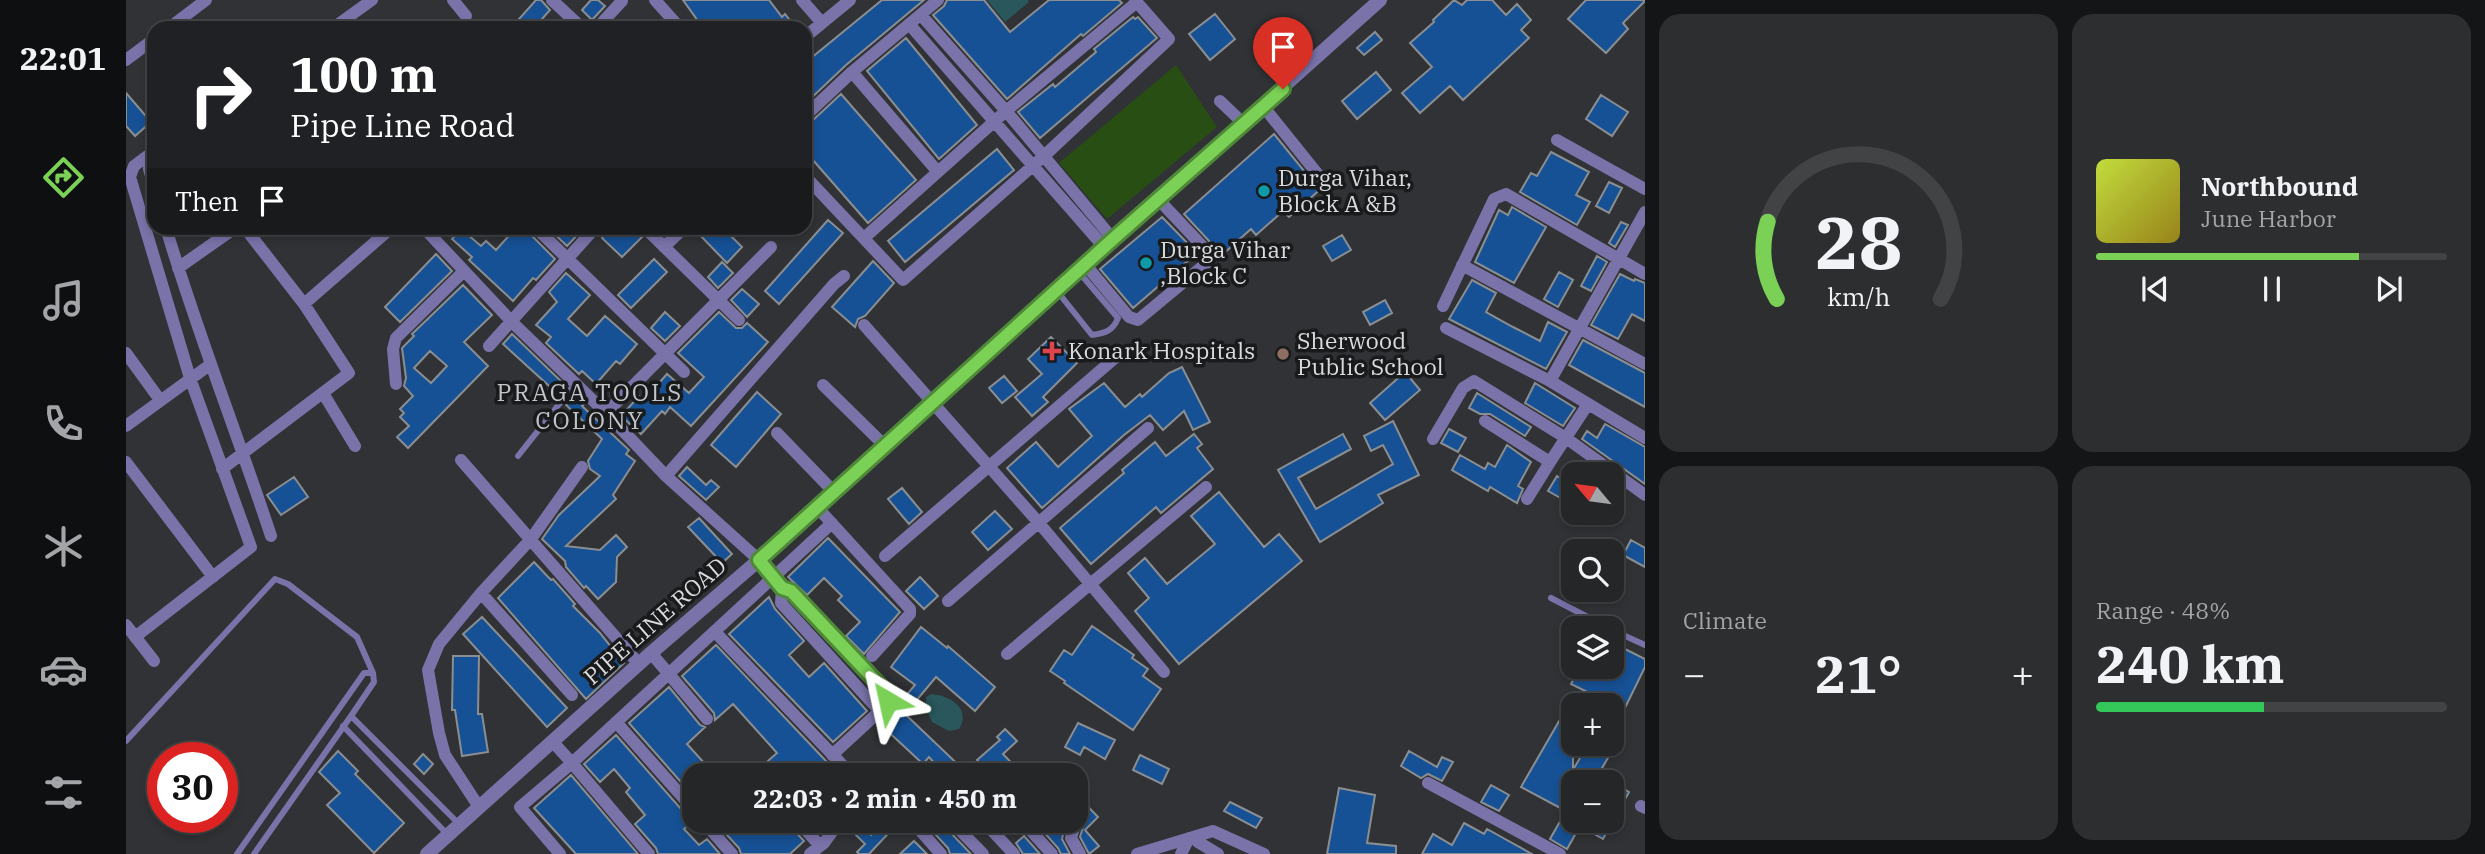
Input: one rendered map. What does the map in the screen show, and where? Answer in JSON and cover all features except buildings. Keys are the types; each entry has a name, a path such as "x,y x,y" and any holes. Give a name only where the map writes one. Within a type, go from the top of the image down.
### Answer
{"street":[{"path":"178,21 206,0"},
{"path":"353,21 372,0"},
{"path":"453,0 466,16"},
{"path":"552,0 574,21"},
{"path":"655,0 674,21"},
{"path":"802,0 822,23"},
{"path":"812,31 850,0"},
{"path":"812,109 938,0"},
{"name":"PIPE LINE ROAD","path":"427,854 759,560 1381,0"},
{"path":"603,21 622,1"},
{"path":"812,183 903,280 1044,156 1169,39 1136,1 1006,111 864,238"},
{"path":"921,15 1044,156 1092,215 1108,243"},
{"path":"909,24 1032,166 1108,243"},
{"path":"128,56 147,44"},
{"path":"852,72 937,172"},
{"path":"1220,101 1244,124"},
{"path":"1263,106 1320,177"},
{"path":"1557,140 1645,188"},
{"path":"147,157 134,166 130,177 147,234"},
{"path":"1443,306 1494,199 1506,194 1645,274"},
{"path":"1081,268 1129,317 1138,320 1209,261 1209,252 1158,199"},
{"path":"1550,381 1645,212"},
{"path":"135,637 251,547 190,378 147,235"},
{"path":"168,235 271,536"},
{"path":"178,268 225,235"},
{"path":"222,469 349,373 304,304 250,235"},
{"path":"304,304 383,235"},
{"path":"431,235 512,322 606,413 666,476 759,560 782,588 791,591 887,693 888,701 882,709 832,755"},
{"path":"543,235 684,372"},
{"path":"489,346 589,235"},
{"path":"652,235 738,320"},
{"path":"664,247 677,235"},
{"path":"606,413 771,247"},
{"path":"1462,265 1645,364"},
{"path":"396,384 393,349 396,338 464,271"},
{"path":"666,476 834,284 844,276"},
{"path":"864,325 989,465 1164,672"},
{"path":"1446,328 1550,381 1645,438"},
{"path":"126,353 160,400"},
{"path":"885,556 1116,357"},
{"path":"126,426 211,364"},
{"path":"1433,439 1463,388 1474,381 1566,438 1645,495"},
{"path":"823,385 884,445"},
{"path":"323,393 355,446"},
{"path":"1527,499 1588,404"},
{"path":"1485,421 1550,462"},
{"path":"948,601 1148,428"},
{"path":"777,433 833,491"},
{"path":"461,460 639,664"},
{"path":"126,462 213,577"},
{"path":"479,807 445,755 428,670 439,644 531,539 582,467"},
{"path":"1007,654 1206,487"},
{"path":"817,506 910,609 910,614 872,656"},
{"path":"560,854 520,807 572,763 832,523"},
{"path":"481,593 572,695"},
{"path":"126,625 154,661"},
{"path":"715,632 840,763"},
{"path":"651,653 707,719"},
{"path":"617,722 682,796"},
{"path":"552,741 649,854"},
{"path":"1428,783 1560,854"},
{"path":"714,833 732,854"},
{"path":"804,833 815,850 830,833"},
{"path":"922,833 941,854"},
{"path":"963,833 983,854"},
{"path":"994,833 1014,854"},
{"path":"1033,833 1052,854"},
{"path":"1072,833 1071,838 1080,854"},
{"path":"1171,854 1195,843"},
{"path":"1195,843 1217,854"},
{"path":"1137,854 1195,843 1264,854"}],"lane":[{"path":"1056,290 1092,335 1106,333 1115,326 1118,318 1081,268"},
{"path":"518,456 575,384"},
{"path":"126,741 275,579 288,584 357,636 373,673 374,682 254,854"},
{"path":"1551,598 1581,616"},
{"path":"1624,635 1645,645"},
{"path":"237,854 364,673 373,673"},
{"path":"351,716 460,824"},
{"path":"343,726 448,835"}],"green space":[{"path":"1176,65 1217,127 1107,219 1059,163"}],"water":[{"path":"987,0 1028,0 1029,2 1005,22"},
{"path":"931,694 951,700 961,709 963,715 959,729 949,731 932,722 926,708 926,697"}],"place":[{"name":"Durga Vihar, Block A &B","path":"1264,191"},
{"name":"Durga Vihar ,Block C","path":"1146,263"},
{"name":"Konark Hospitals","path":"1052,351"},
{"name":"Sherwood Public School","path":"1283,354"}],"district":[{"name":"PRAGA TOOLS COLONY","path":"590,407"}],"route":[{"path":"888,701 887,693 791,591 782,588 759,560 1283,89"}]}
